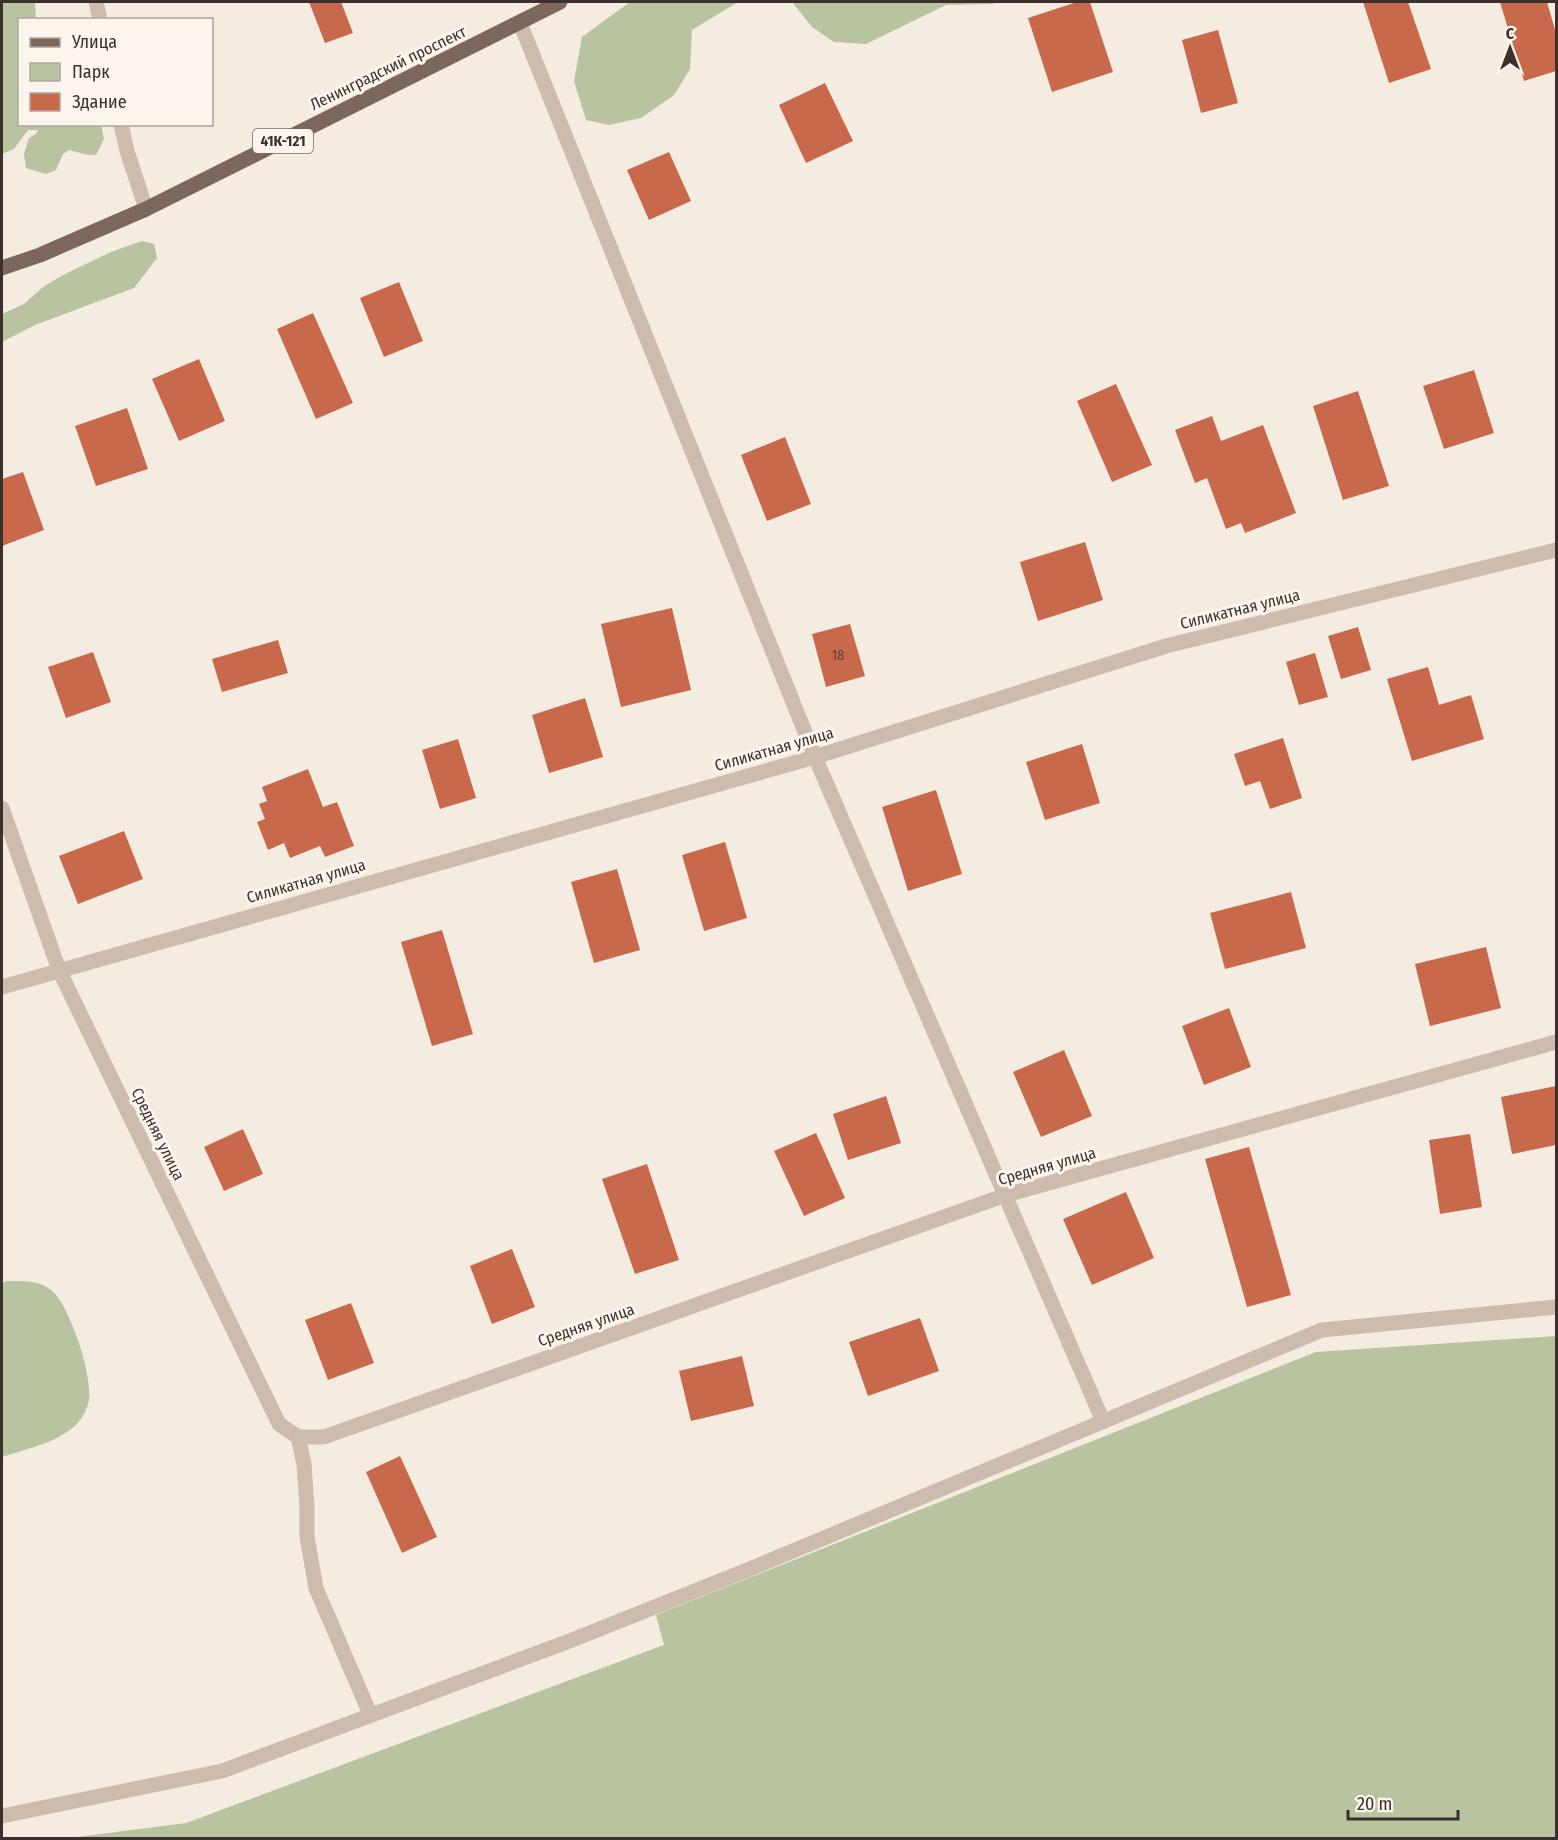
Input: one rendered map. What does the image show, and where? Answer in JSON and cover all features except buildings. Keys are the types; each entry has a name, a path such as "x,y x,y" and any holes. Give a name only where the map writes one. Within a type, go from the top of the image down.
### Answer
{"main road":[{"name":"Ленинградский проспект","path":"2,268 40,255 146,209 560,2"}],"street":[{"path":"96,2 100,18"},
{"path":"520,22 815,757 1103,1421"},
{"path":"121,126 146,209"},
{"name":"Силикатная улица","path":"2,987 815,757 1166,646 1557,550"},
{"name":"Средняя улица","path":"2,808 59,970 279,1425 298,1437 324,1437 1006,1195 1557,1042"},
{"path":"2,1816 222,1771 572,1640 745,1571 1322,1329 1557,1307"},
{"path":"298,1437 304,1464 308,1507 307,1537 316,1588 370,1714"}],"green space":[{"path":"2,2 35,2 36,18 18,18 18,126 101,126 104,139 96,155 69,150 63,154 56,170 46,174 26,168 24,154 29,138 38,130 28,130 14,149 2,154"},
{"path":"630,2 738,2 692,30 690,69 674,95 641,118 609,125 586,120 574,81 582,37"},
{"path":"792,2 997,2 946,5 866,44 834,42 812,27"},
{"path":"142,241 154,244 157,258 134,288 35,325 2,342 2,314 24,304 43,287 65,274 111,252"},
{"path":"7,1281 41,1284 58,1298 66,1310 79,1342 87,1375 89,1400 82,1417 67,1432 46,1443 2,1457 2,1283"},
{"path":"1556,1336 1556,1838 69,1838 186,1823 664,1645 656,1615 1316,1352"}]}
